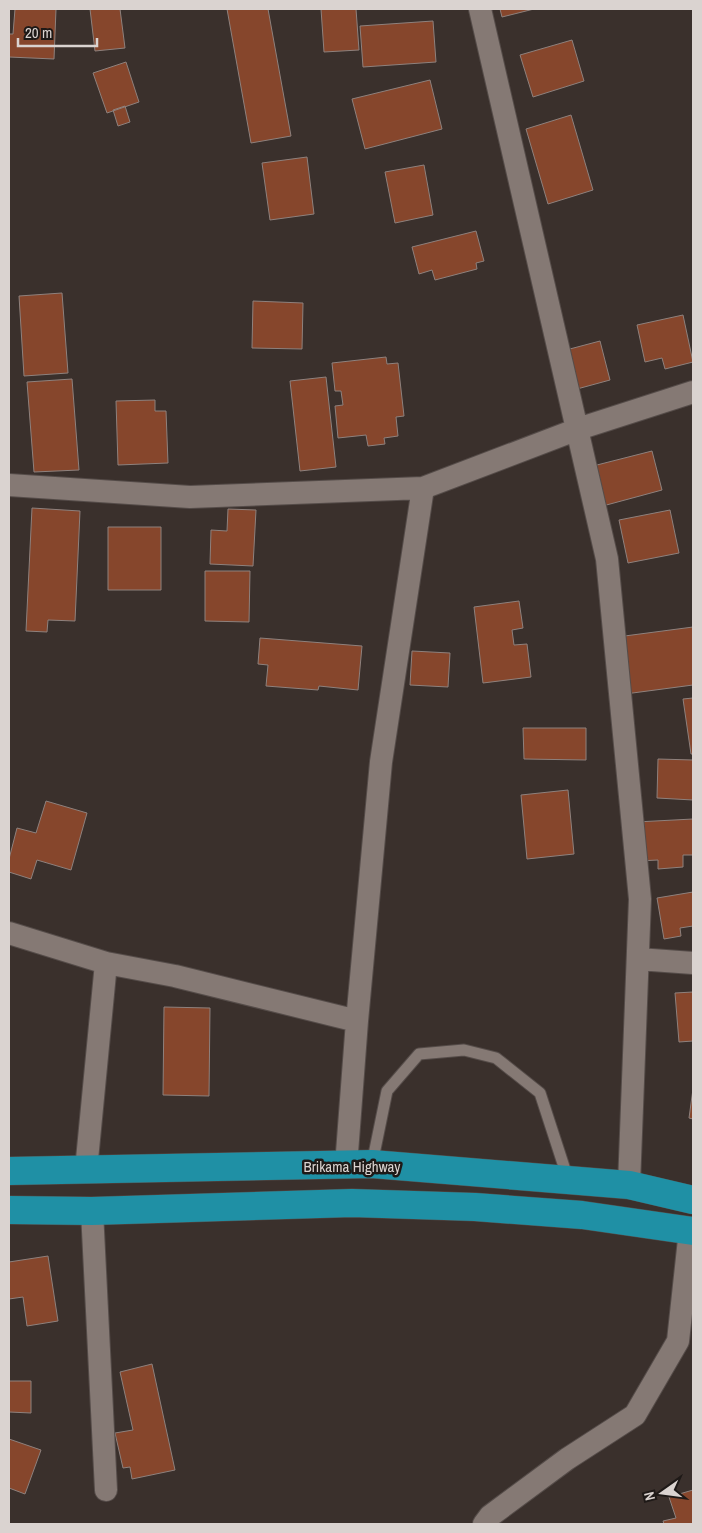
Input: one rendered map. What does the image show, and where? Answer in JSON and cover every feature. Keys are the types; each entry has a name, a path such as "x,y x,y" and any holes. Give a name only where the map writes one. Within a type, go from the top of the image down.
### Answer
{"highway":[{"name":"Brikama Highway","path":"9,1172 359,1165 629,1185 693,1200"},
{"path":"9,1210 92,1211 352,1203 475,1207 582,1215 692,1231"}],"street":[{"path":"480,9 607,559 640,899 629,1185"},
{"path":"9,485 190,497 424,488 578,429 693,392"},
{"path":"359,1165 357,1020 381,762 424,488"},
{"path":"9,933 106,963 175,976 357,1020"},
{"path":"638,959 693,963"},
{"path":"86,1170 106,963"},
{"path":"92,1211 106,1490"},
{"path":"484,1524 490,1516 567,1459 636,1415 678,1341 692,1231"}],"lane":[{"path":"359,1165 386,1090 419,1054 464,1050 496,1058 540,1093 568,1179"}],"building":[{"path":"15,9 56,9 54,59 9,57 9,34 13,34"},
{"path":"90,9 120,9 125,48 95,51"},
{"path":"227,9 268,9 291,136 251,143"},
{"path":"321,9 356,9 359,50 324,52"},
{"path":"500,9 534,9 502,17"},
{"path":"433,21 436,62 363,67 360,26"},
{"path":"572,40 584,81 533,97 520,55"},
{"path":"126,62 139,102 107,113 93,73"},
{"path":"430,80 442,129 365,149 352,99"},
{"path":"125,106 130,122 118,126 113,110"},
{"path":"571,115 593,190 548,204 526,129"},
{"path":"307,157 314,214 270,220 262,163"},
{"path":"424,165 433,215 395,223 385,172"},
{"path":"476,231 484,261 476,263 477,269 435,280 432,270 419,274 412,247"},
{"path":"62,293 68,373 24,376 19,296"},
{"path":"253,301 303,303 302,349 252,348"},
{"path":"683,315 693,362 665,369 662,358 645,362 637,325"},
{"path":"600,341 610,380 577,389 566,350"},
{"path":"386,357 387,364 398,363 404,416 396,417 398,436 384,438 385,444 368,446 366,435 338,438 335,406 343,405 341,391 335,391 332,363"},
{"path":"326,377 336,467 300,471 290,381"},
{"path":"72,379 79,470 34,472 27,382"},
{"path":"155,400 155,411 166,411 168,463 118,465 116,401"},
{"path":"652,451 662,490 599,507 589,467"},
{"path":"32,508 80,511 75,621 48,620 47,632 26,631"},
{"path":"228,509 256,510 253,566 210,564 211,530 227,531"},
{"path":"670,510 679,553 628,563 619,520"},
{"path":"108,527 161,527 161,590 108,590"},
{"path":"205,571 250,571 249,622 205,621"},
{"path":"519,601 523,628 512,630 514,645 527,644 531,677 483,683 474,607"},
{"path":"693,627 693,685 625,694 617,637"},
{"path":"260,638 362,646 358,690 319,686 318,690 266,686 268,665 258,664"},
{"path":"412,651 450,653 448,687 410,685"},
{"path":"693,698 693,754 691,754 683,699"},
{"path":"523,728 586,728 586,760 524,759"},
{"path":"658,759 693,760 693,800 657,798"},
{"path":"568,790 574,854 527,859 521,795"},
{"path":"46,801 87,813 71,870 37,860 31,879 9,872 9,859 17,828 36,833"},
{"path":"693,819 693,855 683,855 683,867 658,869 658,860 638,861 636,822"},
{"path":"693,892 693,926 680,928 681,936 664,939 657,898"},
{"path":"693,992 693,1041 679,1042 675,993"},
{"path":"164,1007 210,1008 209,1096 163,1095"},
{"path":"693,1089 693,1119 689,1118"},
{"path":"48,1256 58,1321 27,1326 23,1297 9,1299 9,1262"},
{"path":"152,1364 175,1470 132,1479 130,1467 123,1468 115,1433 133,1430 120,1372"},
{"path":"9,1381 31,1381 31,1413 9,1412"},
{"path":"9,1439 41,1450 25,1494 9,1488"},
{"path":"693,1490 693,1524 664,1524 663,1521 676,1518 669,1497"}]}
